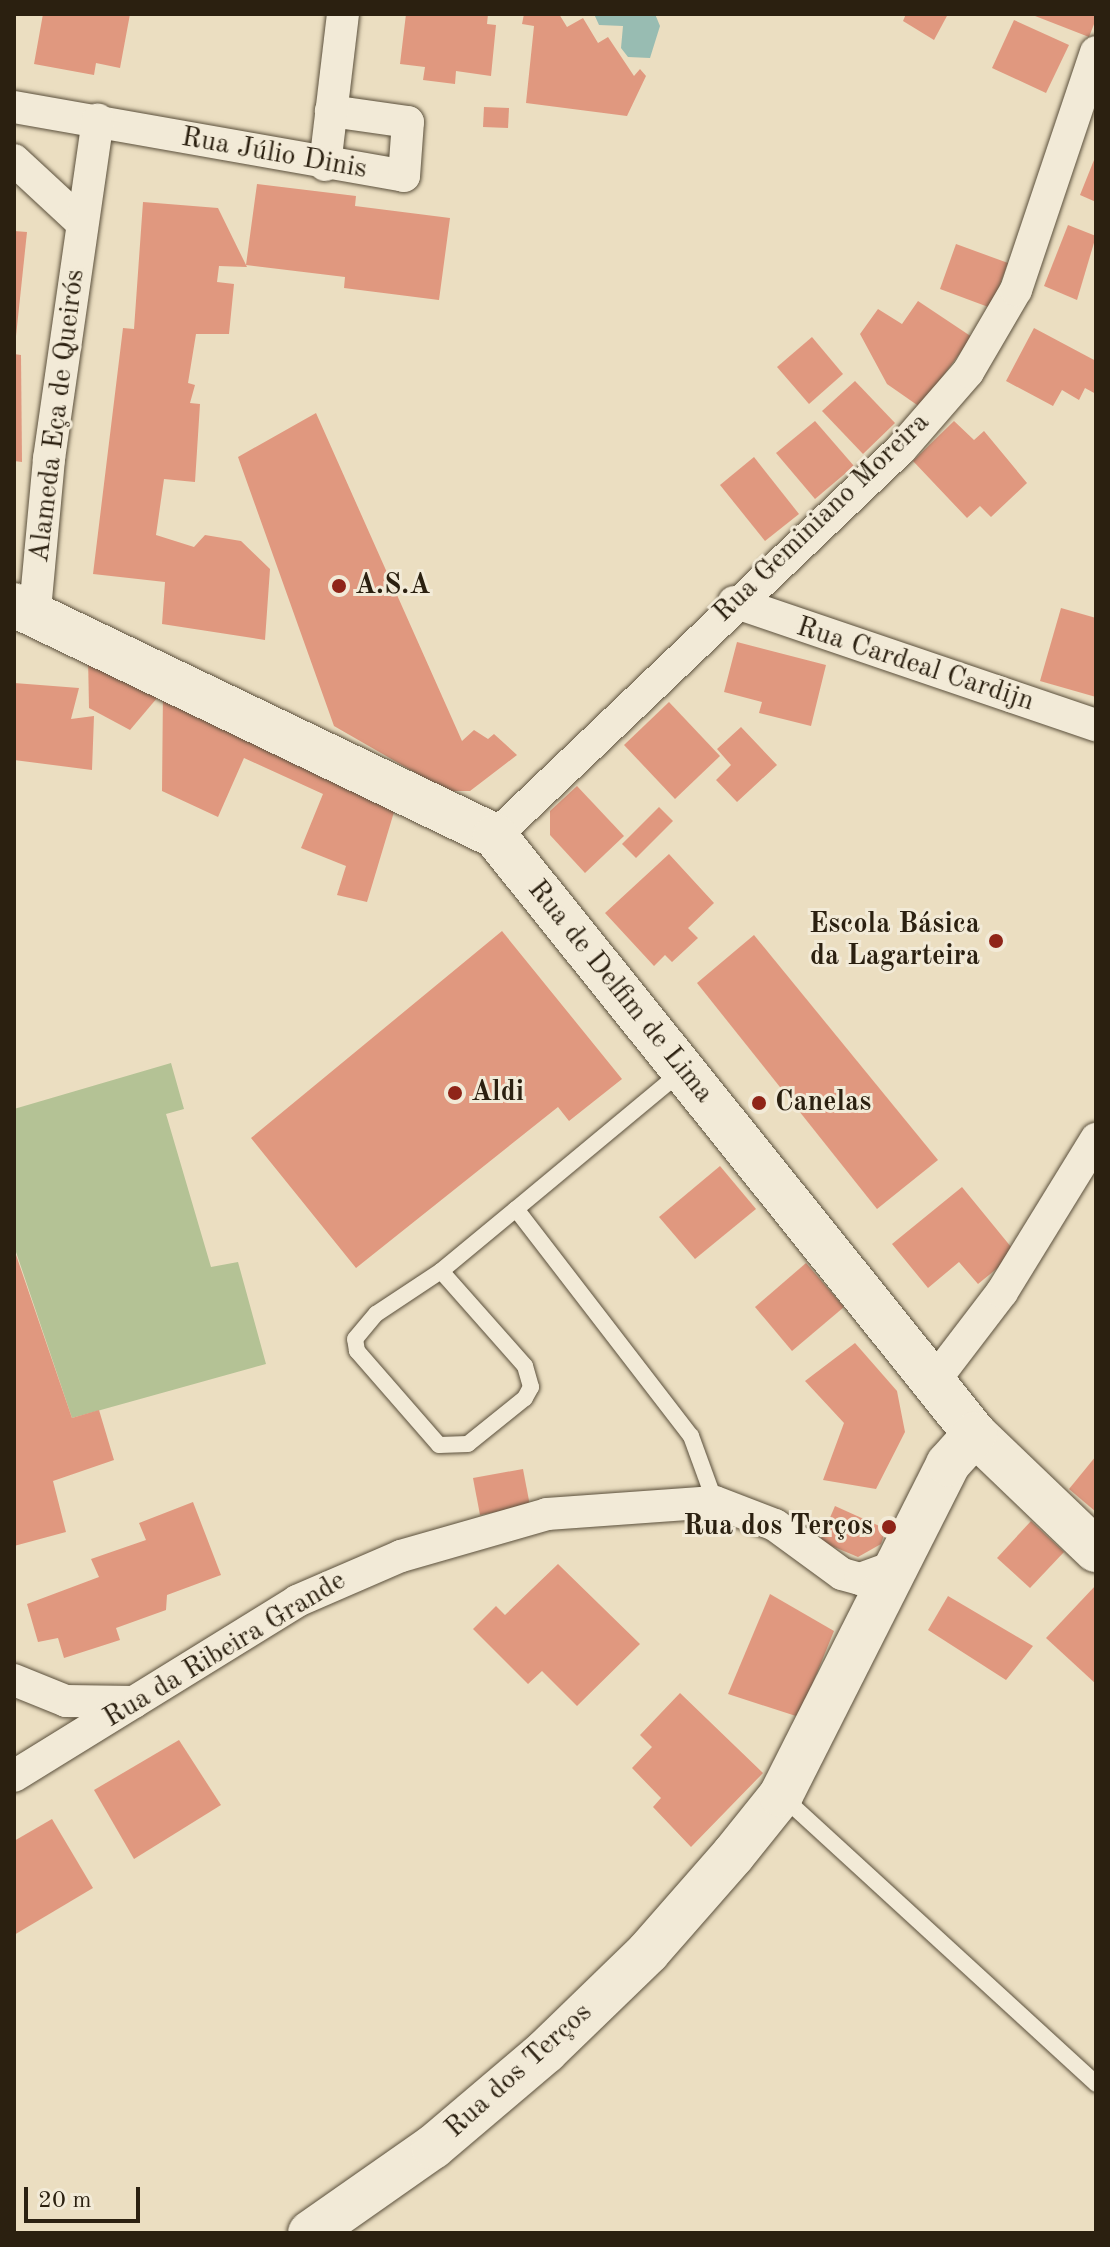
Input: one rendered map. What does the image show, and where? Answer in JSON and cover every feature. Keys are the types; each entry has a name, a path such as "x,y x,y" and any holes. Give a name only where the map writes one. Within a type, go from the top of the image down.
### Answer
{"main road":[{"name":"Rua de Delfim de Lima","path":"24,608 495,836 975,1434 1096,1550"},
{"name":"Rua dos Terços","path":"310,2233 433,2147 546,2051 648,1952 781,1795 948,1464 975,1434"}],"street":[{"path":"325,165 343,14"},
{"name":"Rua Geminiano Moreira","path":"495,836 734,602 901,449 968,372 1016,290 1096,52"},
{"name":"Rua Júlio Dinis","path":"14,107 98,120 325,165 404,176 408,122 331,111"},
{"name":"Alameda Eça de Queirós","path":"24,608 98,120"},
{"path":"14,160 81,222"},
{"name":"Rua Cardeal Cardijn","path":"734,602 1096,725"},
{"path":"934,1381 1002,1292 1096,1139"},
{"name":"Rua da Ribeira Grande","path":"14,1776 297,1601 401,1556 547,1514 715,1502 775,1525 842,1574 860,1579 896,1566"},
{"path":"14,1680 66,1701 137,1702"}],"lane":[{"path":"441,1271 531,1379 525,1398 455,1448 439,1445 357,1351 355,1339 376,1314 441,1271 682,1071"},
{"path":"516,1209 691,1436 715,1502"},
{"path":"781,1795 1096,2084"}],"green space":[{"path":"171,1063 184,1109 166,1114 211,1267 238,1262 266,1364 72,1418 14,1246 14,1109"}],"water":[{"path":"594,14 655,14 660,26 650,58 628,57 621,48 623,26 599,25"}],"building":[{"path":"43,14 130,14 120,68 96,63 94,75 34,64"},
{"path":"406,14 488,14 487,24 496,25 491,76 456,71 455,84 423,80 425,67 400,64"},
{"path":"524,14 559,14 567,27 583,18 598,43 608,37 634,76 640,69 646,76 627,116 526,103 534,26 522,24"},
{"path":"906,14 948,14 934,40 903,21"},
{"path":"1030,14 1096,14 1096,19 1089,37"},
{"path":"1014,20 1069,45 1046,93 992,68"},
{"path":"484,107 509,108 508,128 483,127"},
{"path":"1096,155 1096,202 1080,195"},
{"path":"257,184 356,196 355,206 450,218 439,300 344,288 345,277 246,265"},
{"path":"143,202 218,208 247,267 219,266 217,282 234,284 229,334 196,334 188,383 195,385 190,403 200,404 195,482 164,479 156,535 194,547 205,535 241,541 270,569 265,640 162,624 165,582 93,574 123,328 134,329"},
{"path":"1068,225 1096,236 1077,300 1044,286"},
{"path":"14,231 27,232 16,336 14,336"},
{"path":"956,244 1008,263 991,308 940,289"},
{"path":"918,301 972,337 920,407 887,384 860,334 878,309 902,324"},
{"path":"1034,328 1096,361 1096,394 1085,388 1079,400 1062,390 1053,406 1006,381"},
{"path":"812,337 843,374 809,404 777,367"},
{"path":"14,354 21,355 22,462 14,461"},
{"path":"855,381 895,423 863,454 822,411"},
{"name":"A.S.A","path":"316,413 462,741 474,730 488,739 494,734 517,755 470,791 447,791 334,726 238,457"},
{"path":"815,421 854,466 815,499 776,453"},
{"path":"954,421 974,440 984,431 1027,483 991,517 980,506 967,518 913,461"},
{"path":"754,457 799,514 765,541 720,485"},
{"path":"1061,608 1096,618 1096,697 1040,681"},
{"path":"737,642 826,665 811,726 759,713 762,702 724,692"},
{"path":"88,656 163,691 130,730 89,708"},
{"path":"14,683 79,688 71,719 94,716 92,770 14,760"},
{"path":"163,691 394,812 367,902 337,895 346,866 301,848 323,794 244,758 218,817 162,791"},
{"path":"669,702 720,756 675,799 624,745"},
{"path":"741,727 777,765 737,802 716,780 731,765 717,749"},
{"path":"577,786 624,836 585,873 550,835 550,811"},
{"path":"659,807 673,821 636,858 622,844"},
{"path":"669,854 714,903 688,928 698,938 672,962 665,955 654,966 605,913"},
{"name":"Aldi","path":"502,931 622,1079 569,1121 558,1107 356,1268 251,1138"},
{"path":"754,935 938,1160 877,1209 697,983"},
{"path":"720,1166 756,1209 695,1259 659,1217"},
{"path":"962,1187 1016,1253 978,1284 959,1262 928,1288 892,1244"},
{"path":"14,1249 72,1418 99,1410 114,1460 53,1481 66,1532 14,1546"},
{"path":"806,1263 844,1307 792,1351 755,1307"},
{"path":"855,1343 897,1391 905,1432 876,1489 823,1480 844,1423 805,1381"},
{"path":"1096,1456 1096,1512 1069,1489"},
{"path":"523,1469 530,1506 480,1515 473,1478"},
{"path":"193,1502 221,1575 167,1595 166,1610 116,1628 120,1640 64,1658 58,1638 38,1642 27,1604 99,1577 91,1559 146,1540 139,1523"},
{"path":"835,1506 886,1529 881,1544 858,1557 820,1541"},
{"path":"1031,1521 1064,1552 1030,1588 997,1558"},
{"path":"558,1564 640,1644 577,1706 542,1671 528,1684 473,1629 496,1606 505,1615"},
{"path":"1096,1585 1096,1684 1046,1638"},
{"path":"770,1594 834,1631 799,1717 728,1694"},
{"path":"948,1596 1033,1646 1006,1680 928,1630"},
{"path":"680,1693 763,1773 691,1847 653,1807 661,1798 632,1768 652,1747 640,1735"},
{"path":"179,1740 221,1805 134,1859 94,1790"},
{"path":"52,1819 93,1888 14,1935 14,1841"}],"place":[{"name":"A.S.A","path":"339,586"},
{"name":"Escola Básica da Lagarteira","path":"996,941"},
{"name":"Aldi","path":"455,1093"},
{"name":"Canelas","path":"759,1103"},
{"name":"Rua dos Terços","path":"889,1527"}]}
